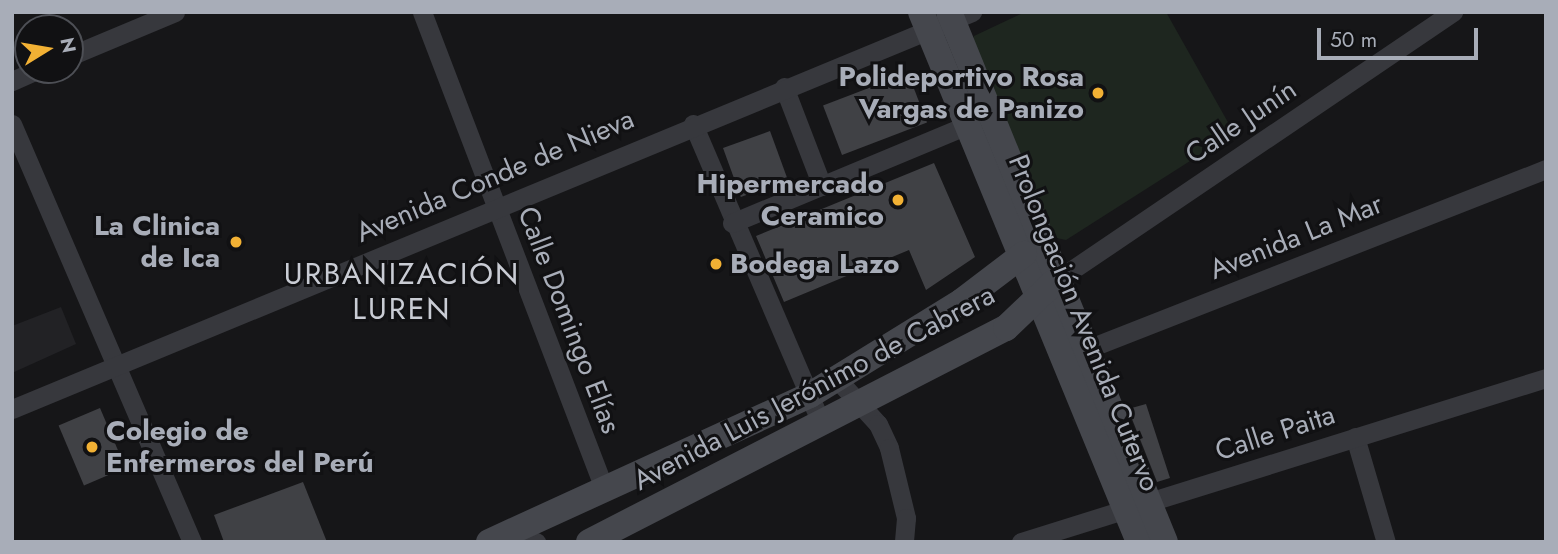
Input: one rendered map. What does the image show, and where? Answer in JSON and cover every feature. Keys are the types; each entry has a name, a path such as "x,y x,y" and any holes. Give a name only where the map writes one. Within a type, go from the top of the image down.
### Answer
{"street":[{"path":"84,50 175,12"},
{"name":"Calle Domingo Elías","path":"422,12 605,491"},
{"name":"Calle Junín","path":"1050,286 1453,12"},
{"name":"Avenida Conde de Nieva","path":"12,410 494,206 784,87 925,22 960,16"},
{"name":"Prolongación Avenida Cutervo","path":"960,16 1050,286 1076,353 1139,506 1165,542"},
{"name":"Prolongación Avenida Cutervo","path":"925,22 1024,254 1050,286"},
{"path":"784,87 822,186"},
{"path":"12,124 192,542"},
{"path":"693,124 732,223 822,425"},
{"path":"732,223 967,125"},
{"name":"Avenida La Mar","path":"1076,353 1546,169"},
{"name":"Avenida Luis Jerónimo de Cabrera","path":"500,537 810,396 962,301 1024,254"},
{"name":"Avenida Luis Jerónimo de Cabrera","path":"589,542 822,425 855,402 1006,328 1050,286"},
{"path":"1006,328 1039,334 1076,353"},
{"path":"836,378 855,402 878,424 899,473 904,542"},
{"name":"Calle Paita","path":"1021,542 1546,378"},
{"path":"1355,437 1386,542"},
{"name":"Prolongación Avenida Cutervo","path":"1139,506 1139,542"},
{"path":"500,537 536,542"}],"shaded area":[{"name":"Polideportivo Rosa Vargas de Panizo","path":"1025,12 1166,12 1234,133 1066,240 1043,235 969,52 974,36"},
{"path":"61,307 76,344 12,373 12,326"}],"building":[{"path":"908,73 927,122 842,155 823,106"},
{"path":"770,131 788,180 741,197 723,148"},
{"name":"Hipermercado Ceramico","path":"934,163 975,257 926,290 909,250 784,302 756,236"},
{"path":"1146,404 1170,478 1157,482 1128,409"},
{"name":"Colegio de Enfermeros del Perú","path":"100,408 125,468 84,485 59,426"},
{"path":"303,482 327,542 224,542 214,515"}],"place":[{"name":"Polideportivo Rosa Vargas de Panizo","path":"1098,93"},
{"name":"Hipermercado Ceramico","path":"898,200"},
{"name":"La Clinica de Ica","path":"236,242"},
{"name":"Bodega Lazo","path":"716,264"},
{"name":"Colegio de Enfermeros del Perú","path":"92,447"}],"district":[{"name":"URBANIZACIÓN LUREN","path":"402,291"}]}
